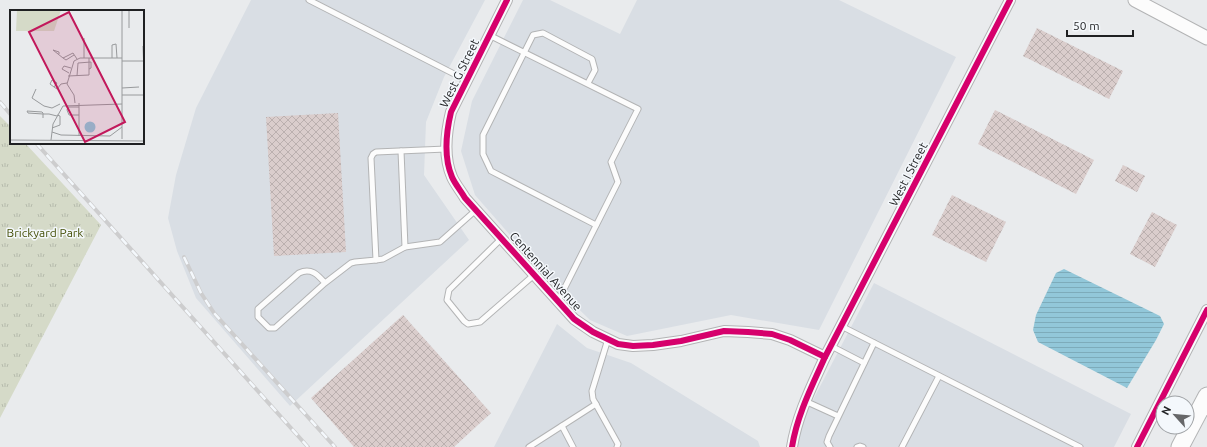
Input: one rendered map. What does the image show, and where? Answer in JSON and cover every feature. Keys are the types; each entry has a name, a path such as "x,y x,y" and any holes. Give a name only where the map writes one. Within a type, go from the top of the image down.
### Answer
{"highway":[{"path":"1180,447 1207,396"}],"street":[{"name":"West G Street","path":"446,154 446,132 451,112 507,0"},
{"name":"West I Street","path":"792,447 794,430 805,401 825,357 1010,0"},
{"path":"1135,0 1207,38"},
{"name":"Centennial Avenue","path":"446,154 452,177 465,198 574,319 593,332 618,344 646,345 681,341 724,331 764,333 790,340 825,357"},
{"path":"1137,447 1207,310"}],"lane":[{"path":"309,0 466,80"},
{"path":"588,84 595,70 592,59 543,33 533,35 483,135 483,154 491,171 596,225"},
{"path":"489,35 638,109 611,162 618,182 558,301"},
{"path":"401,151 404,247"},
{"path":"376,260 371,158 373,154 376,152 401,151 446,154"},
{"path":"326,283 314,272 303,270 258,309 258,316 269,328 275,328 351,263 383,259 404,247 440,242 476,210"},
{"path":"502,238 449,290 447,300 464,321 468,324 480,322 534,275"},
{"path":"841,326 1080,447"},
{"path":"608,339 592,391 593,399 618,444 618,447"},
{"path":"830,447 828,440 838,416 874,343"},
{"path":"831,346 864,363"},
{"path":"902,447 939,376"},
{"path":"805,401 838,416"},
{"path":"529,447 596,404"},
{"path":"562,426 573,447"},
{"path":"857,447 863,447"}],"shaded area":[{"path":"251,0 485,0 444,77 426,122 424,175 469,240 290,406 196,298 177,251 168,218 176,175 196,108"},
{"path":"523,0 550,0 620,34 637,0 839,0 956,57 819,330 731,315 627,336 590,320 553,284 475,195 461,151 472,101"},
{"path":"874,283 1131,414 1114,447 797,447 802,421"},
{"path":"557,324 587,348 631,363 758,441 760,447 494,447"}],"green space":[{"name":"Brickyard Park","path":"0,116 10,126 10,144 26,144 101,225 0,418"}],"water":[{"path":"1064,269 1160,316 1164,324 1127,388 1038,342 1033,330 1036,315 1056,273"}],"building":[{"path":"1037,28 1123,71 1109,99 1023,56"},
{"path":"995,110 1094,160 1076,194 978,144"},
{"path":"338,113 346,252 274,256 266,117"},
{"path":"1123,165 1145,176 1137,192 1115,181"},
{"path":"952,195 1006,222 986,262 932,235"},
{"path":"1152,212 1177,225 1155,267 1130,254"},
{"path":"403,315 491,413 454,447 354,447 311,398"}],"railway":[{"path":"0,102 10,114"},
{"path":"37,144 308,447"},
{"path":"184,257 201,293 214,313 335,447"}],"cycle path":[{"path":"507,0 451,112 449,120 446,144 447,161 452,177 465,198 574,319 593,332 618,344 633,346 653,345 681,341 724,331 748,332 772,334 790,340 825,357"},
{"path":"792,447 801,412 825,357 1010,0"},
{"path":"1137,447 1207,310"}]}
